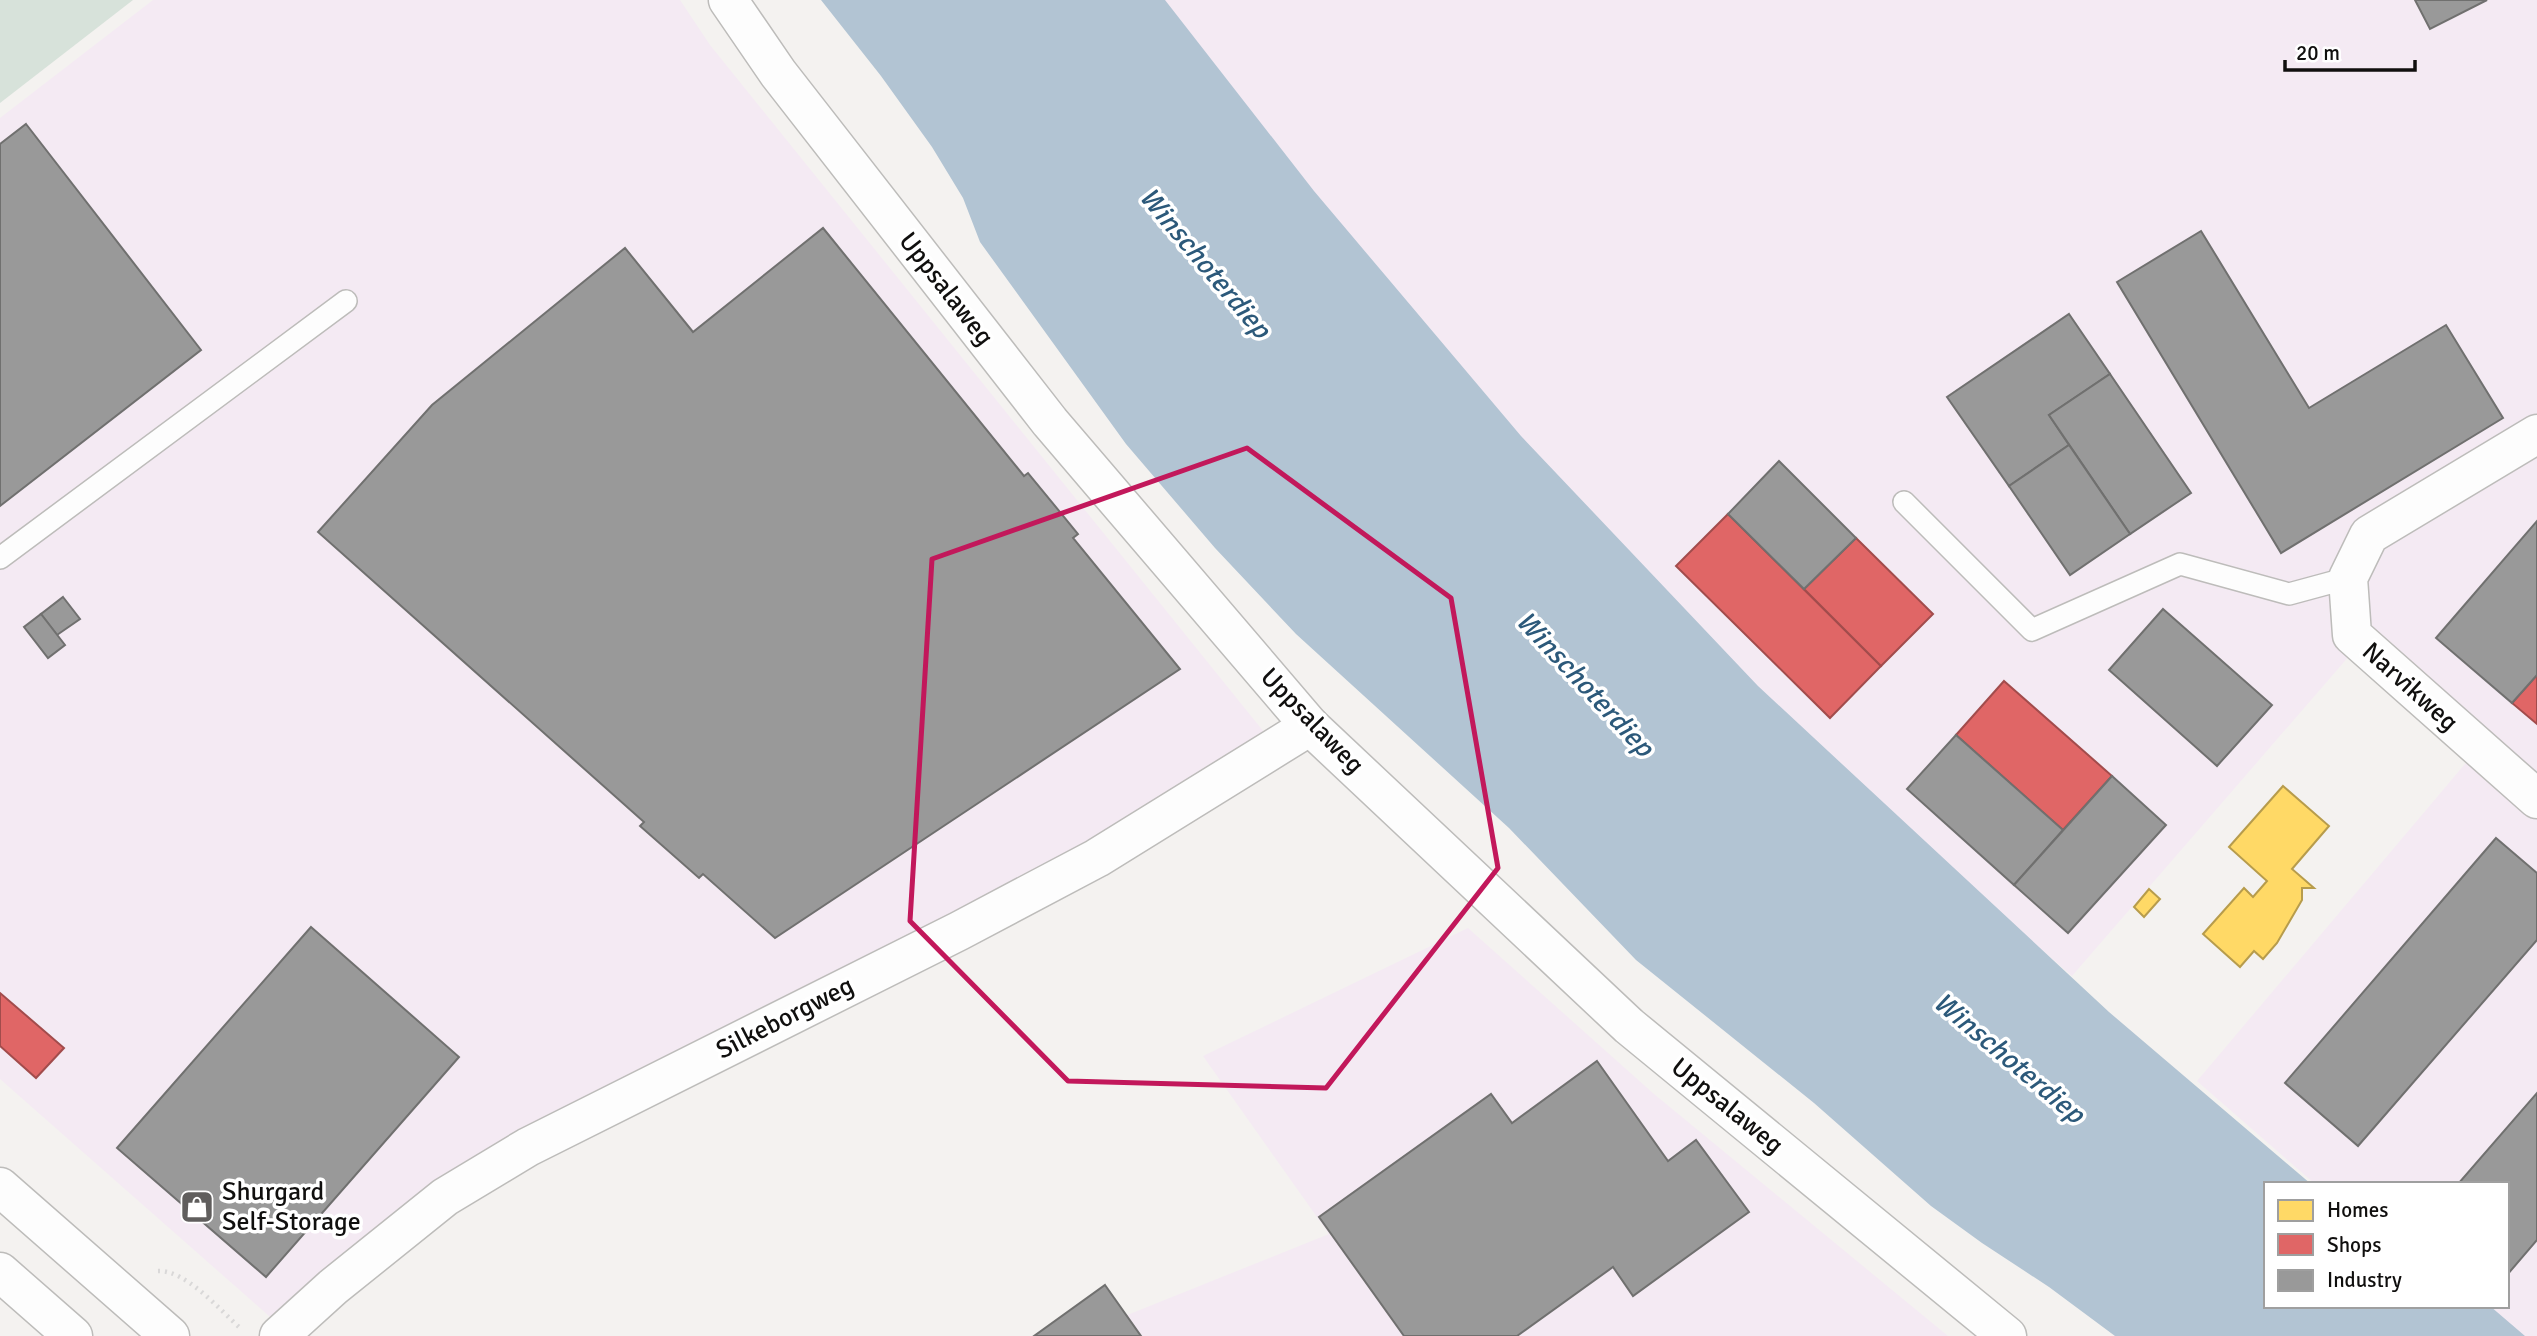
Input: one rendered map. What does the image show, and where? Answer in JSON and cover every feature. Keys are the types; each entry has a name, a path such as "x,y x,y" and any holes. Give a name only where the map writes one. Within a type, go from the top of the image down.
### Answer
{"street":[{"name":"Uppsalaweg","path":"728,0 778,74 1050,422 1310,726 1629,1026 2007,1336"},
{"path":"2348,578 2370,535 2537,434"},
{"name":"Narvikweg","path":"2348,578 2352,635 2537,799"},
{"name":"Silkeborgweg","path":"279,1336 332,1287 445,1197 528,1147 958,931 1085,864 1310,726"},
{"path":"0,1187 170,1336"},
{"path":"0,1272 73,1336"}],"lane":[{"path":"0,558 346,301"},
{"path":"1904,502 2032,630 2180,564 2289,594 2348,578"}],"highlighted area":[{"path":"1247,448 1451,598 1498,868 1326,1088 1068,1081 910,921 932,559"}],"shaded area":[{"path":"0,0 133,0 0,103"},
{"path":"153,0 680,0 710,45 1272,742 547,1131 277,1323 0,1079 0,118"},
{"path":"1145,0 2537,0 2537,1336 2499,1336 2465,1308 2509,1308 2509,1182 2313,1182 2197,1081 2481,745 2363,640 2072,976 1846,780 1592,523"},
{"path":"1468,928 1654,1094 1948,1336 1075,1336 1329,1234 1203,1056"}],"water":[{"name":"Winschoterdiep","path":"821,0 1165,0 1314,191 1521,436 1758,686 2109,1012 2309,1182 2264,1182 2264,1308 2492,1308 2525,1336 2115,1336 1931,1206 1814,1103 1636,960 1509,828 1296,634 1215,548 1126,444 980,242 963,198 932,147"}],"building: Homes":[{"path":"2283,786 2329,826 2292,869 2314,888 2302,888 2302,900 2277,943 2263,959 2254,951 2240,967 2203,934 2244,888 2253,897 2267,881 2229,847"},
{"path":"2149,889 2160,899 2144,917 2134,907"}],"building: Shops":[{"path":"1728,514 1881,666 1830,718 1676,566"},
{"path":"1856,538 1933,614 1881,666 1804,589"},
{"path":"2537,675 2537,724 2512,703"},
{"path":"2004,681 2112,776 2063,830 1956,735"},
{"path":"0,993 64,1048 36,1078 0,1046"}],"building: Industry":[{"path":"2415,0 2487,0 2430,29"},
{"path":"26,124 201,350 0,506 0,144"},
{"path":"823,228 1024,476 1028,473 1078,534 1073,538 1180,669 775,938 703,874 699,878 640,826 644,822 318,532 432,405 625,248 693,332"},
{"path":"2201,231 2309,408 2446,325 2503,418 2281,553 2117,282"},
{"path":"2069,314 2110,374 2049,415 2069,445 2009,486 1947,397"},
{"path":"2110,374 2191,493 2130,534 2049,415"},
{"path":"2069,445 2130,534 2070,575 2009,486"},
{"path":"1779,461 1856,538 1804,589 1728,514"},
{"path":"2537,521 2537,675 2512,703 2436,638"},
{"path":"63,597 80,619 57,635 41,614"},
{"path":"2163,609 2272,705 2217,766 2109,670"},
{"path":"41,614 65,645 48,658 24,627"},
{"path":"1956,735 2063,830 2014,885 1907,789"},
{"path":"2112,776 2166,825 2068,933 2014,885"},
{"path":"2496,838 2537,873 2537,940 2358,1146 2285,1083"},
{"path":"311,927 459,1057 266,1277 117,1148"},
{"path":"1597,1061 1668,1161 1696,1140 1749,1212 1633,1296 1613,1267 1517,1336 1404,1336 1319,1217 1491,1094 1512,1123"},
{"path":"2537,1093 2537,1240 2509,1273 2509,1182 2460,1182"},
{"path":"1105,1285 1141,1336 1034,1336"}],"place":[{"name":"Shurgard Self-Storage","path":"197,1207"}]}
